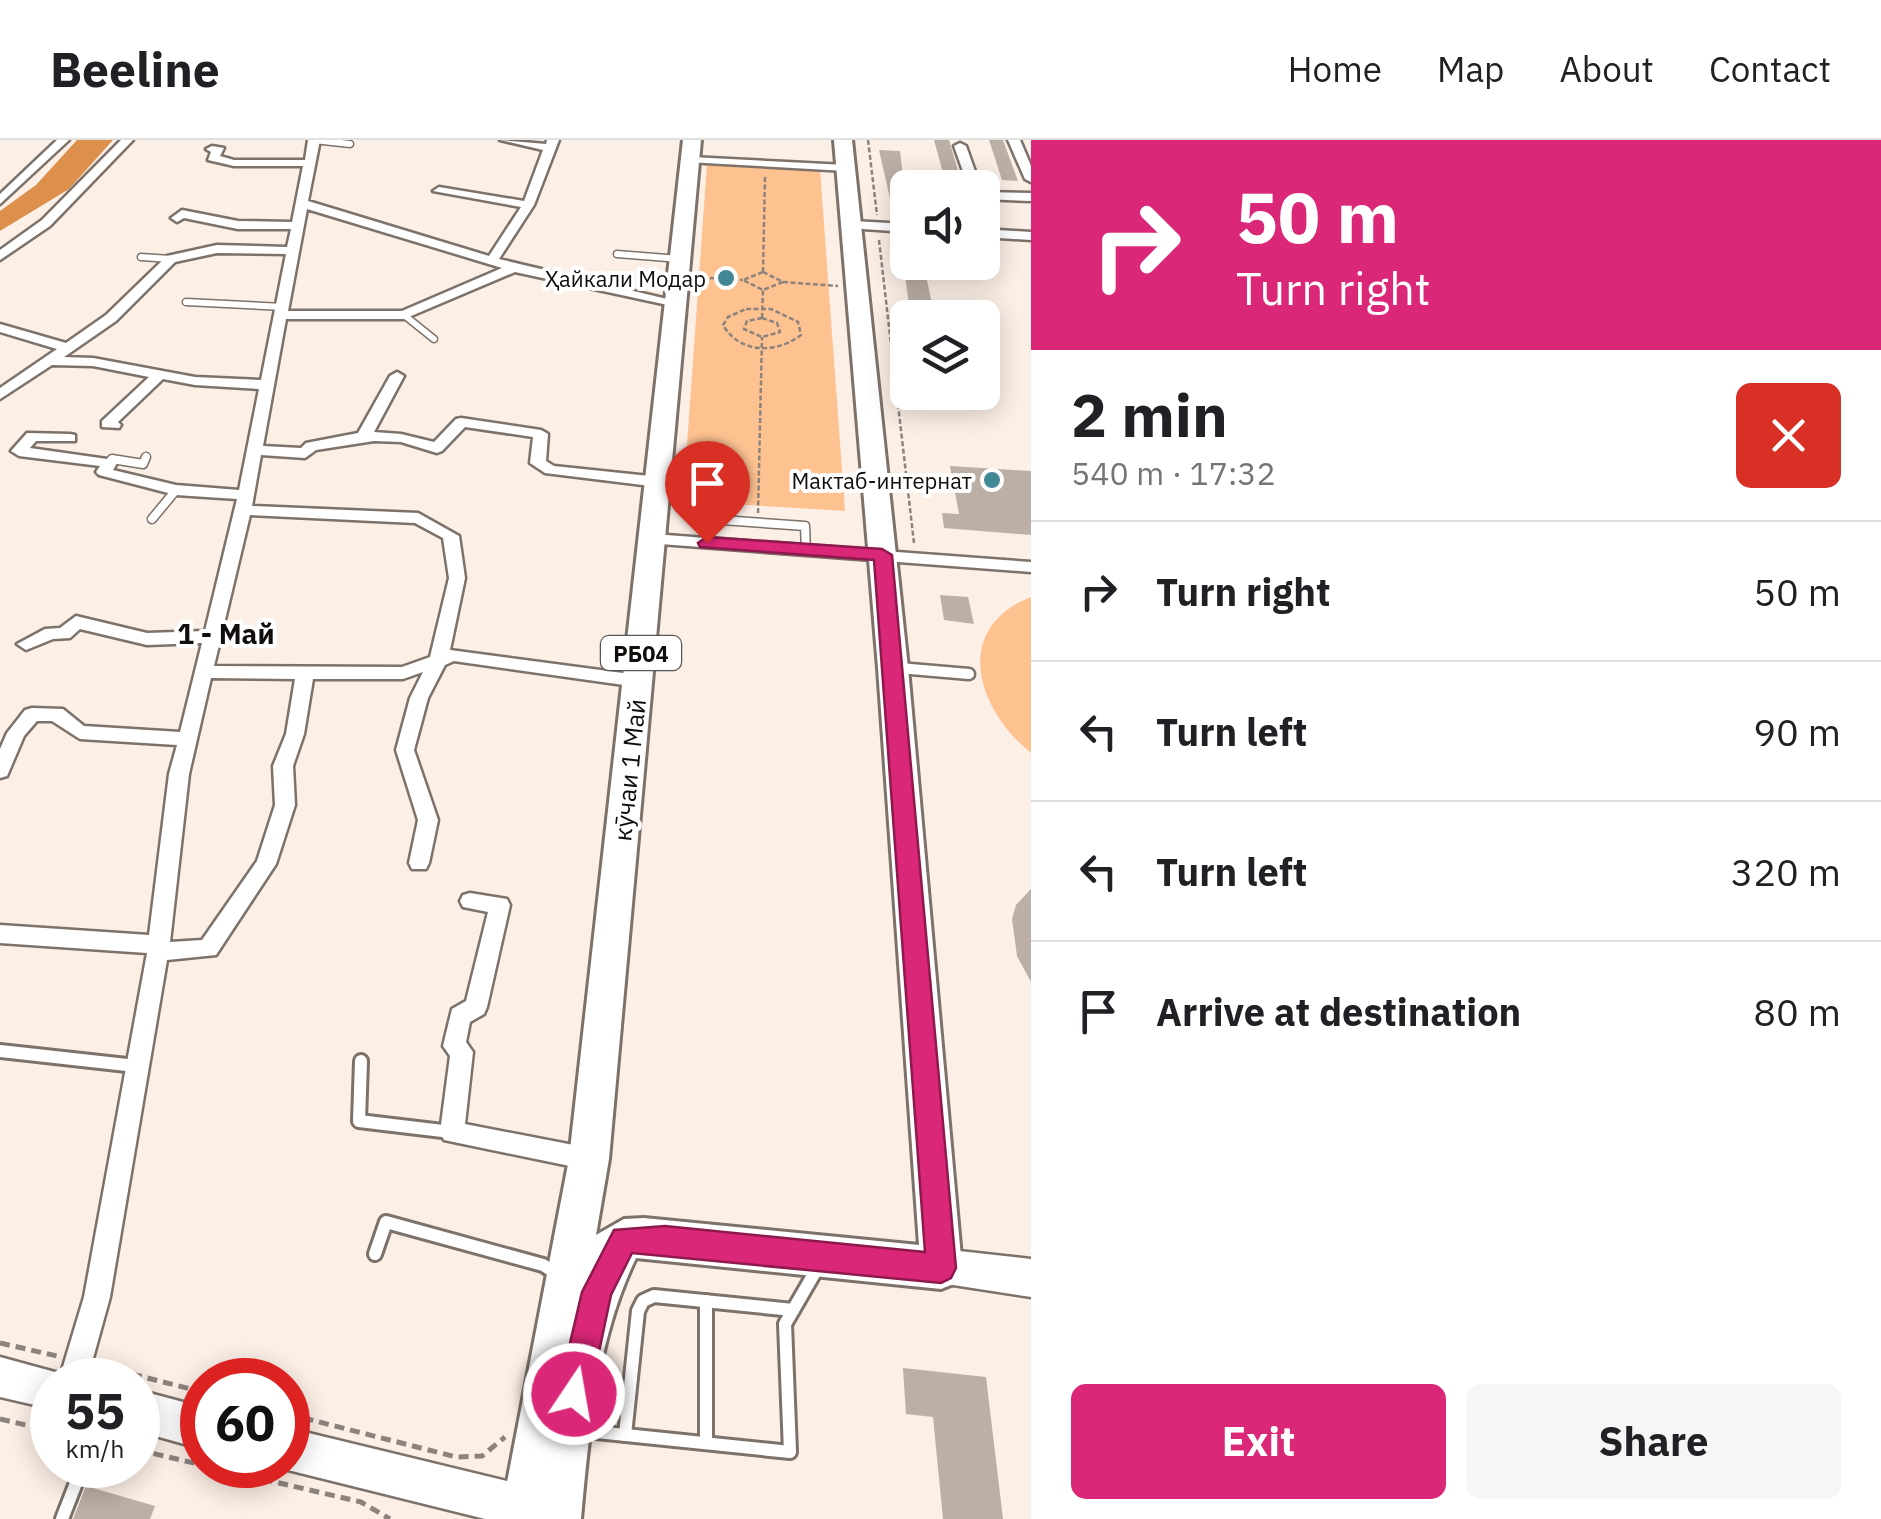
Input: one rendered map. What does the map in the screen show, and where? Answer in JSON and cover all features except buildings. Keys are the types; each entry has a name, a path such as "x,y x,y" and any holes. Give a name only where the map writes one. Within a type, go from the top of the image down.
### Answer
{"main road":[{"name":"кӯчаи 1 Май","path":"541,1515 569,1280 589,1163 692,150"},
{"path":"844,154 865,226 858,287 941,1268"},
{"name":"РБ04","path":"589,1163 591,1194 599,1213 624,1240"},
{"path":"569,1280 595,1256 624,1240 1031,1278"},
{"path":"310,1455 541,1515 566,1428 597,1292 624,1240"},
{"path":"0,1377 30,1384"}],"street":[{"path":"0,200 63,140"},
{"path":"0,256 46,223 128,140"},
{"path":"79,1358 97,1297 158,948 187,740 207,672 245,503 314,140"},
{"path":"493,259 528,205 550,144 506,140"},
{"path":"1014,140 1031,179"},
{"path":"960,146 969,170"},
{"path":"212,148 220,150 212,158 274,157 310,163"},
{"path":"692,150 765,164 844,154"},
{"path":"438,191 528,205"},
{"path":"1000,196 1031,198"},
{"path":"304,204 514,268 680,279"},
{"path":"177,218 182,214 238,225 300,226"},
{"path":"865,226 890,227"},
{"path":"1000,234 1031,236"},
{"path":"0,394 111,318 171,259 217,249 294,251"},
{"path":"283,311 404,314 514,268"},
{"path":"0,328 68,348"},
{"path":"51,361 93,362 158,376 268,385"},
{"path":"114,426 108,424 118,410 158,376"},
{"path":"365,434 396,376"},
{"path":"255,450 305,453 310,446 365,434 395,433 437,448 462,422 541,434 538,463 550,470 659,482"},
{"path":"70,438 32,436 19,451 109,463 104,472 245,503 418,518 441,527 451,536 456,578 439,658 419,698 405,750 428,820 419,863"},
{"path":"653,539 1031,567"},
{"path":"26,644 51,633 64,634 76,622 148,639 214,637"},
{"path":"207,672 403,673 453,655 638,680"},
{"path":"0,934 208,949 266,864 284,805 283,766 306,672"},
{"path":"0,771 16,732 32,715 56,714 80,732 187,740"},
{"path":"470,901 500,905 476,1007 460,1016 454,1046 462,1052 452,1132 589,1163"}],"lane":[{"path":"314,140 350,144"},
{"path":"617,254 680,279"},
{"path":"141,257 171,259"},
{"path":"186,302 283,311"},
{"path":"404,314 434,340"},
{"path":"109,463 112,460 143,464 146,457"},
{"path":"152,519 176,490"},
{"path":"707,543 708,519 805,526 806,550"},
{"path":"893,668 969,674"},
{"path":"0,1051 137,1066"},
{"path":"361,1061 359,1121 452,1132"},
{"path":"375,1254 386,1222 544,1266 569,1280"},
{"path":"566,1428 790,1452 786,1324 824,1256"},
{"path":"625,1435 638,1311 643,1301 654,1296 794,1310"},
{"path":"706,1301 706,1443"},
{"path":"62,1519 74,1488"}],"path":[{"path":"868,140 865,226 916,558"},
{"path":"763,272 765,164"},
{"path":"680,279 744,280 763,272 783,282 858,287"},
{"path":"744,280 763,290 783,282"},
{"path":"762,318 763,290"},
{"path":"763,308 793,318 802,330 793,343 762,348 737,342 723,325 732,314 763,308"},
{"path":"762,318 781,329 773,336 762,337 744,326 762,318"},
{"path":"758,523 762,337"},
{"path":"0,1418 30,1425"},
{"path":"310,1420 456,1457 482,1456 502,1442 509,1430"},
{"path":"160,1455 362,1502 390,1519"}],"shaded area":[{"path":"77,140 113,140 69,189 0,231 0,211 36,185"},
{"path":"707,164 820,169 845,511 683,501"},
{"path":"1031,597 1031,753 997,715 981,671 982,649 990,629 1006,611"}],"place":[{"name":"Ҳайкали Модар","path":"726,278"},
{"name":"Мактаб-интернат","path":"992,480"}],"district":[{"name":"1 - Май","path":"226,633"}],"route":[{"path":"574,1394 597,1292 624,1240 644,1238 941,1268 882,555 707,543"}]}
